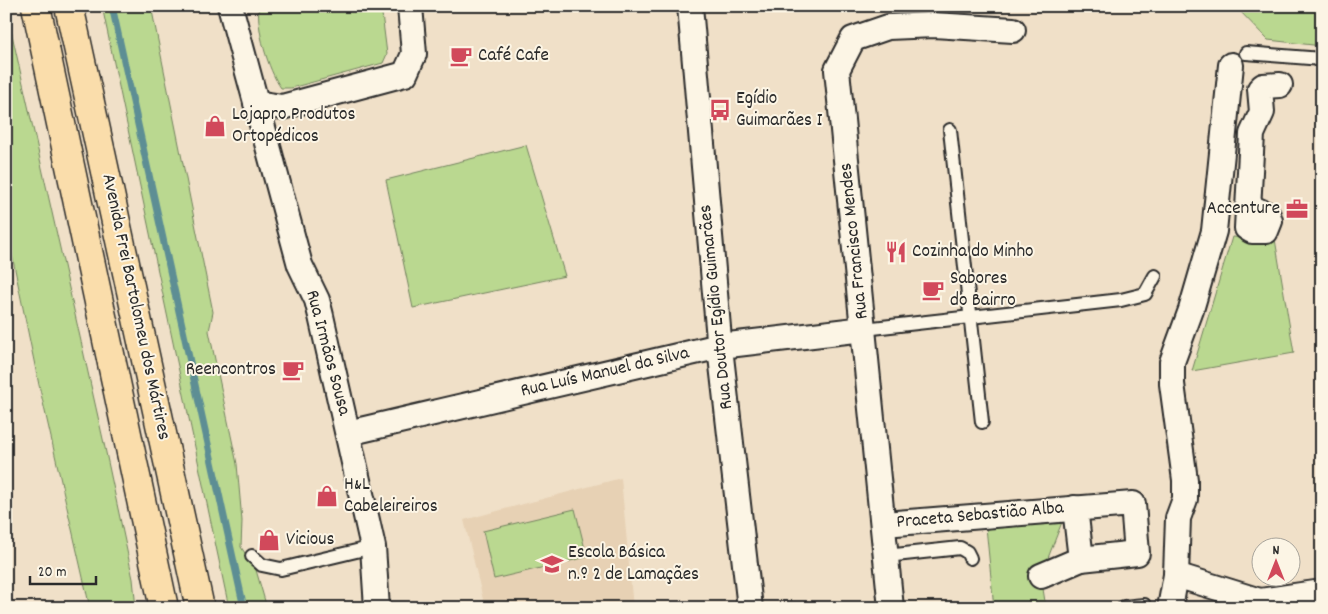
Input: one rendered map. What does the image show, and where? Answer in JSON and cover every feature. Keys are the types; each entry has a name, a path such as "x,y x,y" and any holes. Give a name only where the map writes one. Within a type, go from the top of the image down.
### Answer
{"highway":[{"name":"Avenida Frei Bartolomeu dos Mártires","path":"36,6 164,608"},
{"name":"Avenida Frei Bartolomeu dos Mártires","path":"69,6 200,608"}],"street":[{"name":"Rua Irmãos Sousa","path":"230,6 300,265 317,300 373,547 377,608"},
{"path":"256,103 282,107 405,74 414,54 410,6"},
{"name":"Rua Doutor Egídio Guimarães","path":"690,6 720,346 750,608"},
{"name":"Rua Francisco Mendes","path":"891,608 837,70 853,39 888,27 934,25 1013,30"},
{"path":"1170,608 1176,575 1178,518 1184,499 1185,480 1172,384 1172,362 1191,310 1214,231 1239,59"},
{"path":"1248,206 1252,134 1262,112 1260,89 1263,86 1280,86"},
{"name":"Rua Luís Manuel da Silva","path":"348,433 720,346 864,329"},
{"name":"Praceta Sebastião Alba","path":"884,524 1133,504 1137,553 1081,559 1041,576"},
{"name":"Praceta Sebastião Alba","path":"1075,508 1081,559"},
{"path":"1176,575 1260,601 1322,592"}],"lane":[{"path":"1239,59 1322,59"},
{"path":"950,130 982,422"},
{"path":"864,329 1121,300 1145,294 1155,276"},
{"path":"252,556 262,565 281,568 373,547"},
{"path":"886,556 960,548 967,552 970,558"},
{"path":"1124,607 1144,605 1145,608"}],"shaded area":[{"name":"Escola Básica n.º 2 de Lamaçães","path":"621,478 633,608 485,608 464,520"}],"green space":[{"path":"102,6 151,6 213,312 209,331 237,464 242,521 241,547 256,570 267,608 229,608"},
{"path":"259,6 381,6 387,54 383,63 291,88 281,88 264,49 259,26"},
{"path":"1235,6 1322,6 1322,46 1268,40"},
{"path":"6,8 105,448 133,579 136,608 90,608 39,385 6,226"},
{"path":"526,145 565,276 413,308 386,180"},
{"path":"1232,237 1275,239 1294,353 1192,371"},
{"path":"575,509 587,557 494,579 483,531"},
{"path":"1062,522 1041,576 1046,608 994,608 986,527"}],"waterway":[{"path":"112,6 244,608"}],"place":[{"name":"Café Cafe","path":"461,56"},
{"name":"Egídio Guimarães I","path":"720,110"},
{"name":"Lojapro Produtos Ortopédicos","path":"215,126"},
{"name":"Accenture","path":"1297,209"},
{"name":"Cozinha do Minho","path":"896,252"},
{"name":"Sabores do Bairro","path":"933,290"},
{"name":"Reencontros","path":"293,370"},
{"name":"H&L Cabeleireiros","path":"327,496"},
{"name":"Vicious","path":"269,540"},
{"name":"Escola Básica n.º 2 de Lamaçães","path":"552,564"}]}
